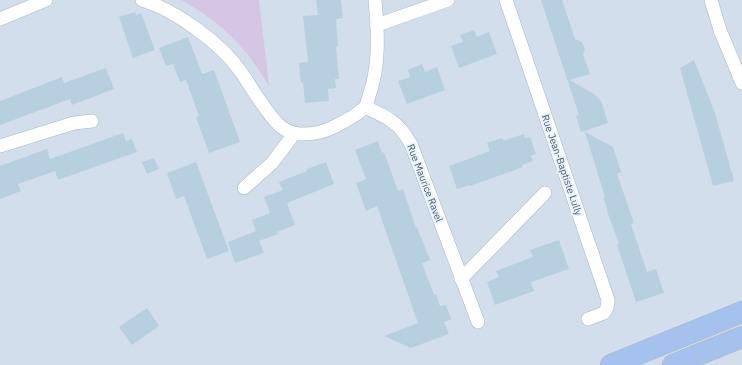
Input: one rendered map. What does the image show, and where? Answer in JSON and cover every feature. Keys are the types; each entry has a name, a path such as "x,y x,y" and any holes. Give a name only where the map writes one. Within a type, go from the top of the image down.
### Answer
{"main road":[{"path":"611,365 742,312"},
{"path":"672,365 742,337"}],"street":[{"path":"0,19 46,0"},
{"path":"142,0 178,16 211,40 240,70 280,126 294,134 322,132 340,124 365,107 374,84 377,57 375,0"},
{"path":"377,25 448,0"},
{"name":"Rue Jean-Baptiste Lully","path":"506,0 608,300 607,308 604,313 588,319"},
{"path":"711,0 720,30 742,83"},
{"name":"Rue Maurice Ravel","path":"365,107 392,120 405,132 411,144 478,322"},
{"path":"0,146 74,123 92,121"},
{"path":"244,188 272,163 294,134"},
{"path":"461,279 545,193"}],"shaded area":[{"path":"0,0 742,0 742,365 0,365"},
{"path":"181,0 259,0 269,86 251,59 220,26"}],"building":[{"path":"316,0 341,0 343,18 336,19 338,47 336,47 339,79 335,79 336,88 328,89 329,101 305,103 299,63 308,62 303,16 318,15"},
{"path":"541,0 562,0 575,39 582,42 585,50 583,54 590,74 570,80 594,94 601,101 608,123 581,132 576,116 579,115"},
{"path":"135,12 136,15 141,13 155,50 133,58 119,17"},
{"path":"474,30 477,37 489,32 497,54 459,68 451,46 463,42 460,35"},
{"path":"188,37 202,74 214,70 240,142 209,153 196,117 199,116 186,80 180,82 173,64 166,66 159,48"},
{"path":"694,60 715,113 734,181 713,186 680,68"},
{"path":"422,64 425,72 437,67 445,90 407,104 398,81 410,77 408,70"},
{"path":"106,68 114,89 72,105 70,99 0,125 0,101 62,77 64,83"},
{"path":"585,132 613,147 621,172 617,174 634,223 631,224 647,272 656,269 664,293 636,302 617,245 619,244 607,211 603,197 605,197"},
{"path":"123,133 126,141 132,139 137,152 58,180 55,171 18,184 21,191 0,199 0,166 47,149 50,159"},
{"path":"524,134 525,138 530,137 536,154 531,156 533,161 522,165 523,167 470,186 457,189 449,166 490,151 487,143 502,138 503,141"},
{"path":"378,141 382,153 384,152 398,191 403,189 416,228 417,227 430,260 422,263 434,295 436,294 440,306 446,305 451,319 444,322 449,334 411,348 384,336 418,323 377,206 366,211 356,183 366,179 355,150"},
{"path":"154,158 159,169 147,174 142,162"},
{"path":"196,162 229,251 207,259 184,196 176,199 167,173"},
{"path":"326,162 334,184 287,203 295,225 277,232 278,234 259,241 264,253 235,263 228,242 256,231 252,220 270,213 264,197 283,190 279,182"},
{"path":"559,240 569,269 531,282 534,291 495,305 487,282 499,277 496,271 533,257 530,250"},
{"path":"147,308 159,326 132,345 119,327"}]}
